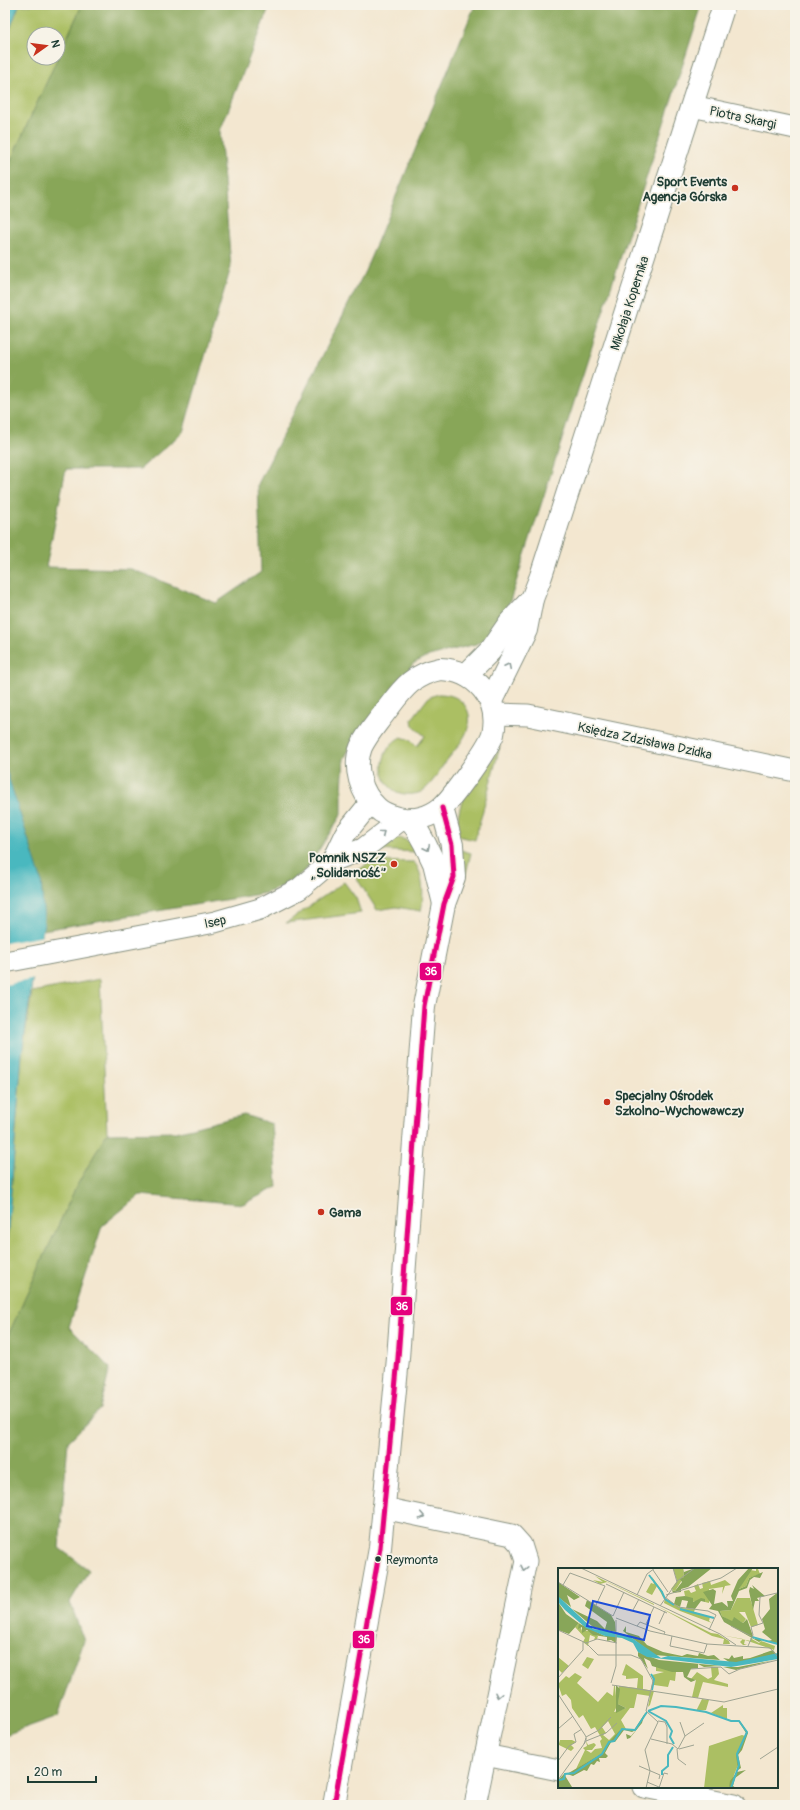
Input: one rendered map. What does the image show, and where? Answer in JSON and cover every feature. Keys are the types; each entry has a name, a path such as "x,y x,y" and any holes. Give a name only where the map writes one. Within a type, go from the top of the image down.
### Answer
{"main road":[{"name":"Mikołaja Kopernika","path":"492,708 526,630 532,599 541,576 724,5"},
{"name":"Mikołaja Kopernika","path":"466,675 490,651 510,622 532,599"},
{"path":"440,669 449,669 466,675 479,684 492,708 493,730 489,744 442,808 429,815 406,819 382,812 371,802 360,779 358,756 367,737 380,719 405,687 414,679 422,674 440,669"},
{"path":"334,1805 380,1548 398,1358 424,1006 444,904 454,877 454,862 450,832 442,808"},
{"path":"406,819 432,859 444,904"}],"street":[{"name":"Piotra Skargi","path":"692,106 795,128"},
{"name":"Księdza Zdzisława Dzidka","path":"492,708 795,771"},
{"name":"Isep","path":"332,861 345,834 371,802"},
{"name":"Isep","path":"5,962 215,922 249,912 276,902 299,889 332,861 363,849 406,819"},
{"path":"383,1508 512,1534 521,1545 526,1561 475,1805"},
{"path":"485,1755 558,1770"},
{"path":"649,1788 734,1805"}],"green space":[{"path":"19,5 82,5 66,40 66,26 26,26 26,66 54,66 5,173 5,42"},
{"path":"82,5 270,5 220,131 231,267 183,432 140,469 66,469 46,567 131,569 216,603 261,572 258,484 365,271 475,5 702,5 509,604 495,633 476,644 429,656 414,663 358,733 344,759 342,811 340,817 306,870 286,885 266,893 43,930 44,924 5,767 5,599 8,573 5,557 5,173 54,66 66,66 66,40"},
{"path":"438,694 452,696 463,703 468,711 469,719 465,735 434,779 425,789 421,792 412,794 397,792 390,787 385,780 383,772 383,764 388,748 401,737 408,739 417,746 425,736 413,726 412,719 428,698"},
{"path":"500,746 475,840 458,836 460,808 464,797 493,758"},
{"path":"394,838 408,841 414,845 417,852 375,850"},
{"path":"460,850 471,853 460,896"},
{"path":"371,861 414,862 420,872 423,893 421,911 396,907 377,910 354,874"},
{"path":"344,882 356,898 361,913 286,923"},
{"path":"100,979 107,1133 75,1189 5,1342 5,1266 22,1054 32,992"},
{"path":"244,1115 272,1124 277,1187 243,1204 140,1195 102,1226 69,1327 110,1368 100,1409 68,1442 59,1548 89,1570 70,1602 84,1641 58,1716 5,1735 5,1342 75,1189 107,1133 176,1132"}],"water":[{"path":"5,5 19,5 5,42"},
{"path":"5,767 41,879 44,924 32,983 22,1054 5,1266"}],"pier":[{"path":"44,936 35,979 5,985 5,943"}],"transit line":[{"name":"36","path":"334,1805 380,1548 398,1358 424,1006 444,904 454,877 452,845 442,808"}],"place":[{"name":"Sport Events Agencja Górska","path":"735,188"},
{"name":"Pomnik NSZZ „Solidarność”","path":"394,864"},
{"name":"Specjalny Ośrodek Szkolno-Wychowawczy","path":"607,1102"},
{"name":"Gama","path":"321,1212"},
{"name":"Reymonta","path":"378,1559"}]}
